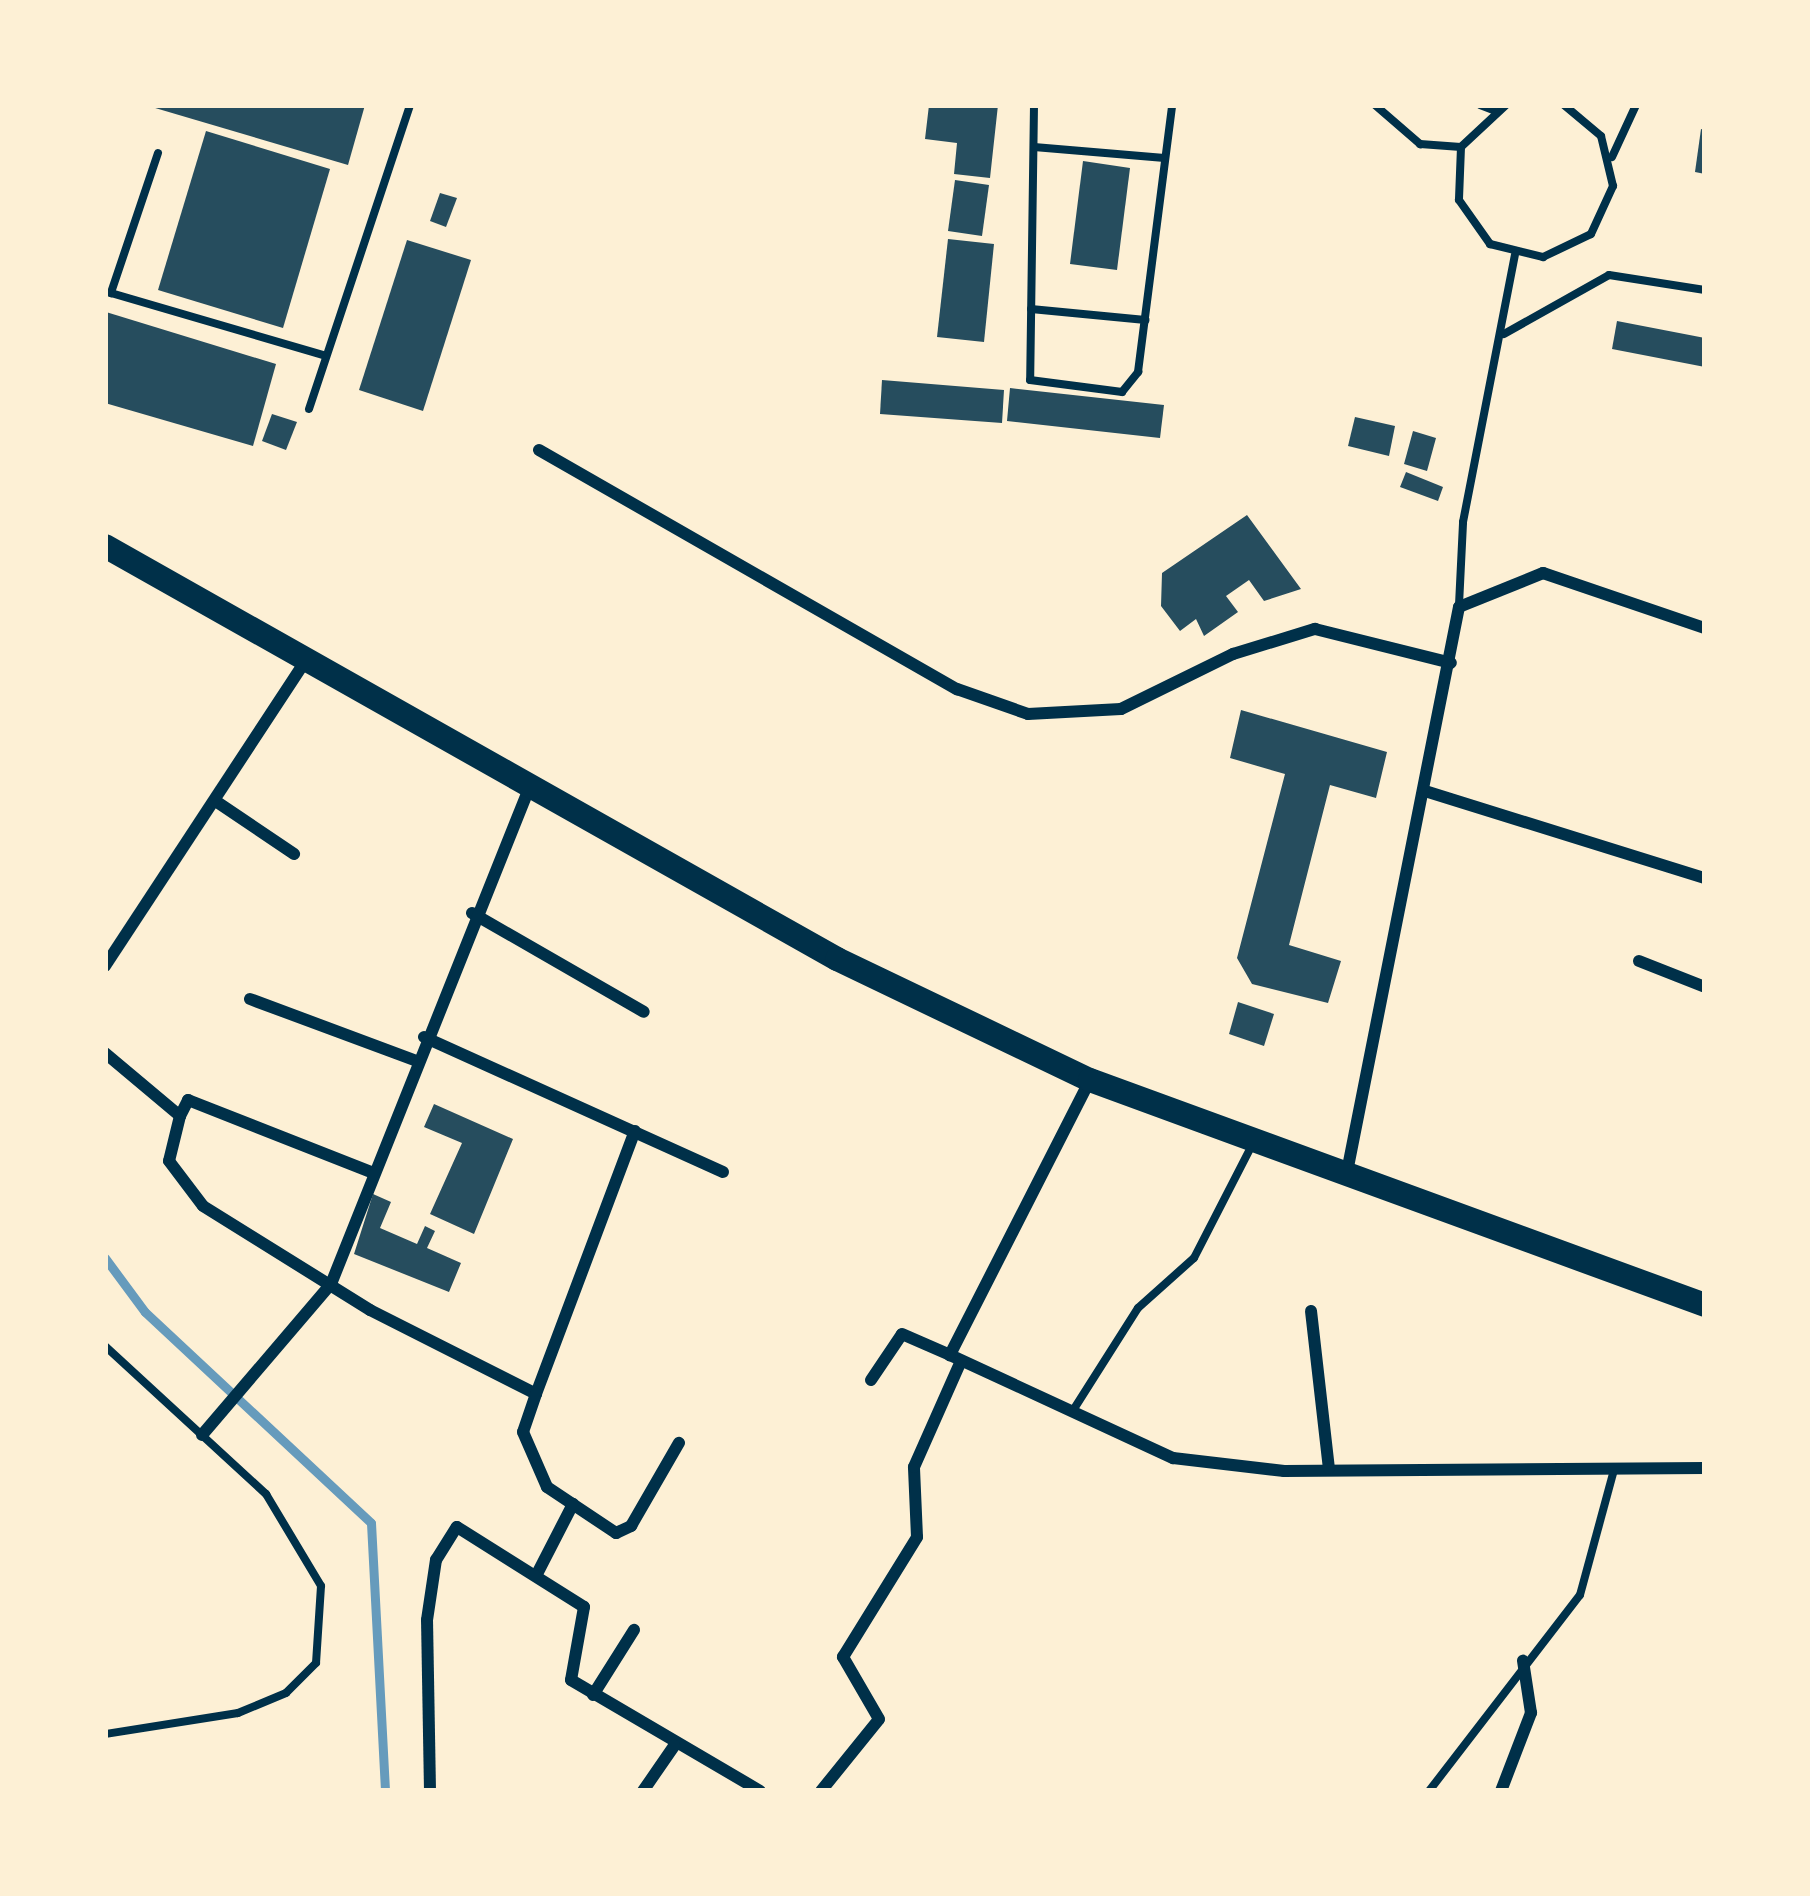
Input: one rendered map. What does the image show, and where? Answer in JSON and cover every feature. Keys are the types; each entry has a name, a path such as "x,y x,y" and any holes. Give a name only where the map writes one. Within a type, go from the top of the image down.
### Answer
{"main road":[{"path":"105,546 307,658 528,791 1090,1080 1252,1145 1705,1305"}],"street":[{"path":"539,450 957,689 1028,714 1121,710 1233,654 1315,629 1451,663"},
{"path":"1346,1178 1459,607 1543,573 1705,628"},
{"path":"105,966 217,802 307,658"},
{"path":"202,1435 332,1284 413,1060 528,791"},
{"path":"1425,791 1705,878"},
{"path":"217,802 294,854"},
{"path":"472,913 644,1012"},
{"path":"1639,961 1705,987"},
{"path":"250,999 413,1060"},
{"path":"424,1037 723,1172"},
{"path":"105,1053 179,1116"},
{"path":"820,1791 879,1719 843,1657 917,1537 914,1467 956,1358 1090,1080"},
{"path":"371,1172 188,1100 179,1116 169,1161 185,1189 332,1284 536,1394"},
{"path":"635,1131 536,1394 526,1449 547,1487 625,1532 679,1443"},
{"path":"1311,1311 1329,1468"},
{"path":"871,1380 902,1334 1173,1458 1329,1468 1705,1468"},
{"path":"537,1574 573,1504"},
{"path":"430,1791 436,1560 457,1527 584,1607 565,1670 593,1695 674,1746 760,1791"},
{"path":"593,1695 634,1630"},
{"path":"1501,1791 1531,1713 1523,1660"},
{"path":"643,1791 674,1746"}],"lane":[{"path":"309,410 410,105"},
{"path":"1034,105 1030,380 1123,392 1136,386 1172,105"},
{"path":"1375,105 1420,144 1461,147"},
{"path":"1480,105 1493,110"},
{"path":"1506,105 1493,110 1461,147 1459,200 1471,225 1515,255 1569,250 1591,234 1607,212 1611,159 1636,105"},
{"path":"1564,105 1611,159"},
{"path":"1034,148 1166,158"},
{"path":"158,153 111,293 326,356"},
{"path":"1459,607 1463,522 1504,334 1515,255"},
{"path":"1504,334 1609,275 1705,290"},
{"path":"1031,309 1145,320"},
{"path":"1072,1413 1138,1308 1194,1258 1252,1145"},
{"path":"105,1346 202,1435 293,1529 322,1586 316,1663 286,1693 238,1713 105,1734"},
{"path":"1429,1791 1523,1660 1580,1595 1613,1470"}],"building":[{"path":"145,105 365,105 348,165"},
{"path":"929,105 998,105 990,178 954,174 957,143 925,139"},
{"path":"1701,129 1705,130 1705,174 1695,172"},
{"path":"206,131 330,169 283,328 158,290"},
{"path":"1083,161 1130,168 1117,270 1070,264"},
{"path":"955,180 989,185 982,236 948,231"},
{"path":"440,193 457,198 446,227 430,221"},
{"path":"948,239 994,244 984,342 937,337"},
{"path":"407,240 471,260 423,411 359,390"},
{"path":"106,312 276,364 253,446 105,403"},
{"path":"1617,321 1705,338 1705,367 1612,349"},
{"path":"882,380 1004,390 1002,423 880,414"},
{"path":"1010,388 1164,405 1160,438 1007,421"},
{"path":"272,414 297,422 286,450 262,441"},
{"path":"1355,417 1395,426 1389,456 1348,446"},
{"path":"1413,431 1436,438 1427,471 1404,464"},
{"path":"1406,472 1443,487 1438,501 1400,487"},
{"path":"1247,515 1301,589 1264,601 1249,580 1226,596 1238,612 1204,636 1196,619 1180,631 1161,606 1162,573"},
{"path":"1241,710 1387,752 1376,798 1330,785 1289,945 1341,961 1328,1003 1252,984 1237,958 1285,774 1230,758"},
{"path":"1238,1002 1274,1014 1264,1046 1229,1034"},
{"path":"434,1104 513,1139 474,1234 430,1214 462,1143 424,1127"},
{"path":"373,1194 391,1202 380,1228 417,1244 425,1226 435,1231 427,1248 461,1263 449,1292 354,1254"}],"waterway":[{"path":"105,1258 145,1312 371,1523 385,1791"}]}
